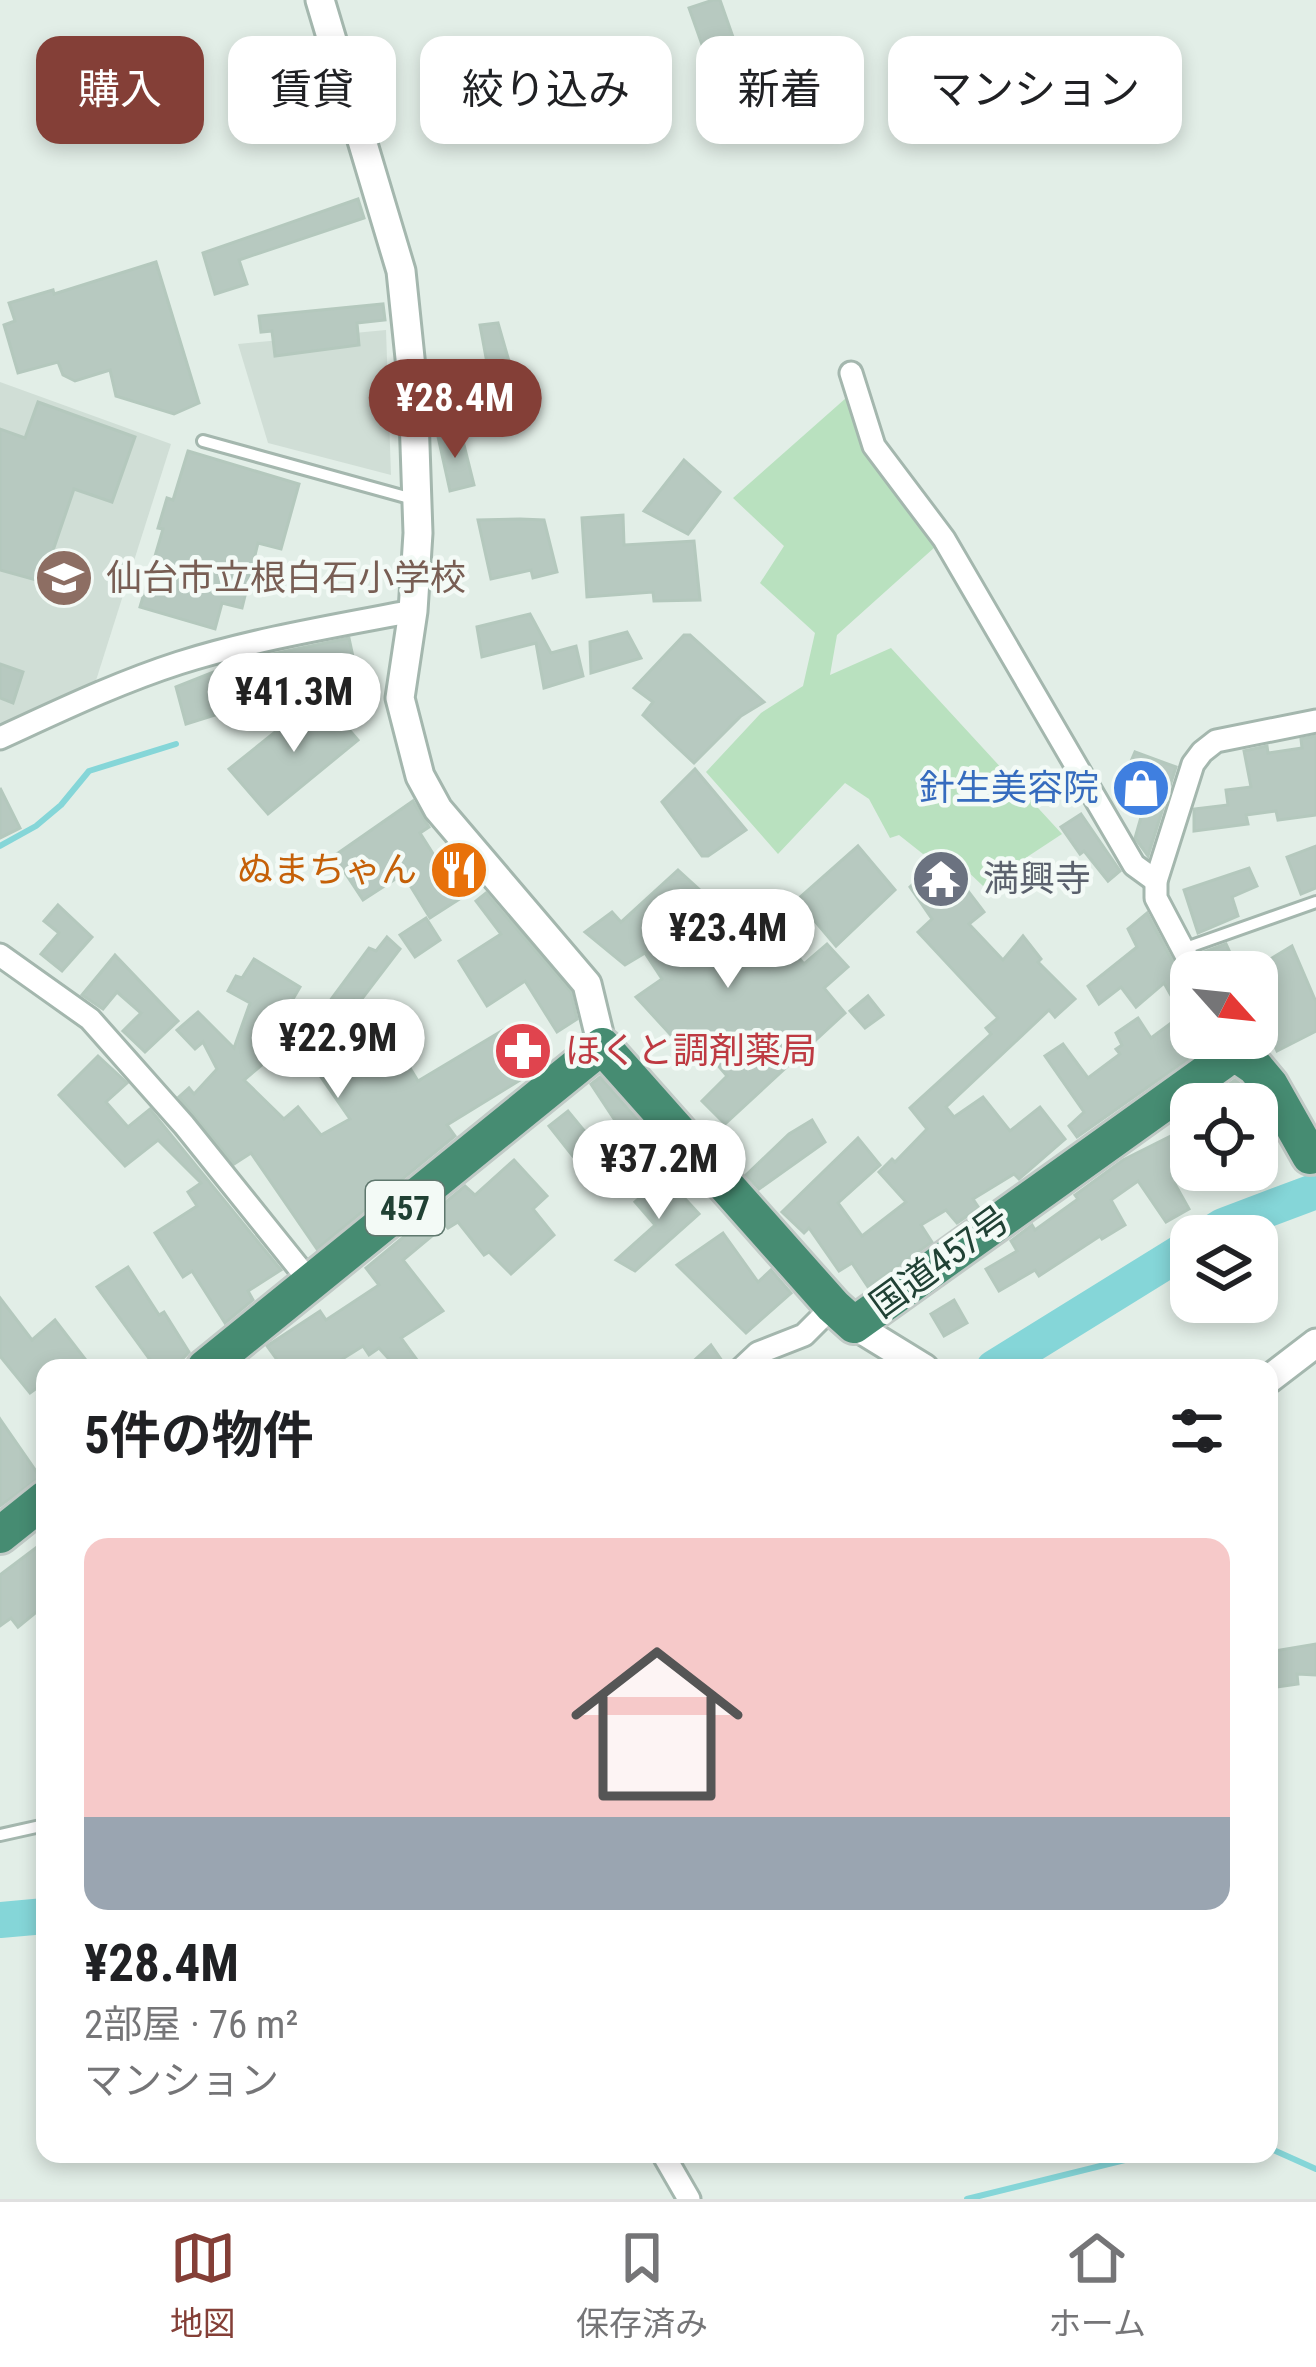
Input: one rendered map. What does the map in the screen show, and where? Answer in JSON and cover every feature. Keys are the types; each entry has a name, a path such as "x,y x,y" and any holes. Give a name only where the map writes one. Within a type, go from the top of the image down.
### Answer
{"highway":[{"name":"457","path":"224,1359 602,1046"},
{"name":"国道457号","path":"602,1046 844,1316 1226,1059"},
{"name":"国道457号","path":"1247,1059 1270,1085 1310,1156"},
{"path":"0,1535 36,1506"}],"street":[{"path":"320,0 401,271 413,387 416,500 413,611 400,698 419,776 438,809 587,984 602,1046"},
{"path":"851,374 874,446 955,558 1134,865 1156,881"},
{"path":"0,738 95,694 178,663 242,645 413,611"},
{"path":"1183,949 1156,898 1156,881 1193,764 1216,740 1316,721"},
{"path":"0,955 90,1019 184,1125 311,1283"},
{"path":"752,1359 844,1316 910,1359"},
{"path":"1278,1372 1316,1343"},
{"path":"668,2163 689,2199"}],"lane":[{"path":"203,441 416,500"},
{"path":"1183,949 1316,902"},
{"path":"0,1835 36,1828"}],"shaded area":[{"path":"386,330 391,475 268,443 238,344"},
{"name":"仙台市立根白石小学校","path":"0,382 171,444 86,712 0,751"}],"green space":[{"path":"846,398 871,459 935,547 837,635 830,675 891,648 1062,834 983,886 944,849 923,854 899,835 890,838 869,799 845,783 778,854 706,772 761,713 803,686 815,633 760,583 784,546 733,498"}],"building":[{"path":"720,0 733,36 699,36 689,8"},
{"path":"358,199 364,218 239,260 247,284 215,294 203,253"},
{"path":"156,262 199,403 174,414 116,396 110,370 75,381 63,375 58,362 18,373 4,325 15,321 9,303"},
{"path":"383,304 385,320 357,323 359,345 275,356 272,331 261,332 259,316"},
{"path":"498,323 519,396 494,401 480,325"},
{"path":"38,402 135,437 112,502 74,489 46,571 40,568 36,580 0,570 0,429 25,438"},
{"path":"437,432 461,433 474,485 450,491"},
{"path":"188,451 299,484 281,549 258,543 242,608 222,603 215,629 140,607 167,498 173,500"},
{"path":"684,460 720,492 688,534 644,511"},
{"path":"623,515 624,545 694,541 700,600 654,601 653,592 587,597 582,518"},
{"path":"478,520 544,520 557,572 533,578 531,570 491,579"},
{"path":"530,614 551,653 576,646 583,676 544,688 536,643 482,657 477,627"},
{"path":"627,632 641,658 591,673 590,642"},
{"path":"684,635 690,635 764,702 741,716 694,763 643,715 653,702 634,688"},
{"path":"349,638 356,671 186,724 176,687 244,660"},
{"path":"0,664 23,672 13,703 0,698"},
{"path":"320,696 358,740 268,814 229,769"},
{"path":"1316,736 1316,815 1278,820 1276,811 1246,815 1248,824 1194,831 1194,809 1228,805 1226,790 1251,787 1244,751 1267,746 1268,753 1302,748 1301,739"},
{"path":"1135,752 1176,767 1148,856 1135,838 1148,793 1123,780"},
{"path":"695,769 746,830 708,856 702,856 662,802"},
{"path":"0,788 20,828 0,838"},
{"path":"413,801 429,827 420,833 461,898 430,918 403,874 363,900 334,856"},
{"path":"1081,814 1120,871 1108,881 1061,827"},
{"path":"858,846 895,890 836,946 797,900"},
{"path":"1316,846 1316,888 1301,894 1287,857"},
{"path":"942,857 984,912 969,924 1003,960 1023,936 1041,959 1038,962 1075,999 1055,1017 1049,1010 946,1107 954,1117 983,1097 1010,1131 1040,1107 1065,1139 1019,1179 1014,1174 973,1199 979,1208 957,1223 946,1210 921,1225 932,1242 868,1287 852,1263 839,1271 809,1228 804,1233 782,1212 858,1138 880,1165 838,1203 862,1236 906,1202 879,1172 927,1129 910,1108 991,1034 986,1028 998,1018 918,932 932,919 910,887"},
{"path":"1249,868 1257,886 1232,897 1238,916 1198,933 1184,890"},
{"path":"678,870 701,891 672,919 713,965 761,917 756,908 770,896 790,916 775,929 804,964 827,944 848,967 824,988 845,1013 725,1124 702,1101 727,1076 692,1035 680,1045 636,997 662,979 645,953 625,965 585,932 612,912 621,922"},
{"path":"486,893 571,992 577,1019 557,1032 525,981 487,1006 459,961 501,934 476,901"},
{"path":"58,905 92,937 62,971 41,954 59,933 44,921"},
{"path":"1147,913 1170,956 1170,994 1164,983 1136,1007 1121,987 1099,1004 1088,986 1137,947 1128,929"},
{"path":"426,918 440,940 415,957 400,935"},
{"path":"387,937 400,949 358,1004 354,1000 330,1027 361,1076 367,1077 402,1055 418,1081 510,1026 538,1069 447,1125 455,1136 317,1249 251,1153 234,1164 179,1097 189,1088 194,1094 217,1069 203,1042 195,1049 177,1030 198,1012 234,1048 250,1003 228,991 254,959 300,987 265,1047 277,1039 283,1047 244,1080 284,1119 298,1107 321,1135 350,1119 289,1031 324,1009 369,948 376,951"},
{"path":"1292,946 1316,1002 1316,1031 1278,1050 1278,954"},
{"path":"115,955 178,1021 145,1052 123,1031 141,1013 117,992 103,1009 82,995"},
{"path":"868,996 883,1015 865,1028 850,1011"},
{"path":"1138,1018 1151,1038 1170,1024 1170,1059 1188,1059 1077,1137 1069,1126 1084,1112 1045,1056 1063,1044 1088,1078 1120,1054 1116,1049 1122,1045 1116,1033"},
{"path":"98,1056 127,1083 106,1102 128,1127 150,1109 281,1270 248,1291 253,1300 225,1323 192,1271 183,1277 155,1233 197,1206 188,1192 201,1183 158,1140 125,1166 59,1095"},
{"path":"600,1077 655,1139 620,1169 623,1174 601,1188 584,1160 579,1164 549,1126 568,1111 591,1139 616,1122 591,1084"},
{"path":"812,1120 825,1142 759,1189 746,1175 789,1134"},
{"path":"1170,1136 1170,1191 1179,1191 1189,1209 1170,1215 1166,1222 1138,1181 1111,1200 1125,1225 1039,1276 1035,1270 999,1291 986,1269 1017,1251 1011,1241 1078,1199 1075,1195 1123,1160"},
{"path":"514,1160 547,1196 533,1209 554,1235 511,1274 489,1252 484,1255 458,1222 445,1225 403,1260 443,1311 401,1338 416,1359 389,1359 379,1348 369,1355 363,1346 342,1359 276,1359 267,1346 320,1311 326,1320 379,1285 366,1268 465,1186 475,1195"},
{"path":"664,1176 699,1214 635,1271 616,1260 655,1225 635,1202"},
{"path":"723,1233 758,1282 771,1270 791,1293 746,1333 677,1265"},
{"path":"128,1267 189,1352 182,1359 149,1359 97,1287"},
{"path":"0,1298 32,1340 55,1320 85,1359 36,1359 36,1389 30,1393 0,1356"},
{"path":"954,1300 967,1323 944,1336 931,1314"},
{"path":"711,1345 721,1359 696,1359"},
{"path":"0,1419 36,1471 36,1480 0,1506"},
{"path":"36,1548 36,1612 18,1627 11,1618 0,1626 0,1575"},
{"path":"1316,1644 1316,1675 1297,1674 1298,1684 1278,1687 1278,1650"}],"waterway":[{"path":"0,846 61,805 89,771 176,744"},
{"path":"1252,1215 1316,1191"},
{"path":"1009,1359 1170,1259"},
{"path":"0,1920 36,1917"},
{"path":"1278,2152 1316,2169"},
{"path":"967,2199 1113,2163"}],"place":[{"name":"仙台市立根白石小学校","path":"64,578"},
{"name":"針生美容院","path":"1141,788"},
{"name":"ぬまちゃん","path":"459,870"},
{"name":"満興寺","path":"941,879"},
{"name":"ほくと調剤薬局","path":"523,1051"}]}
